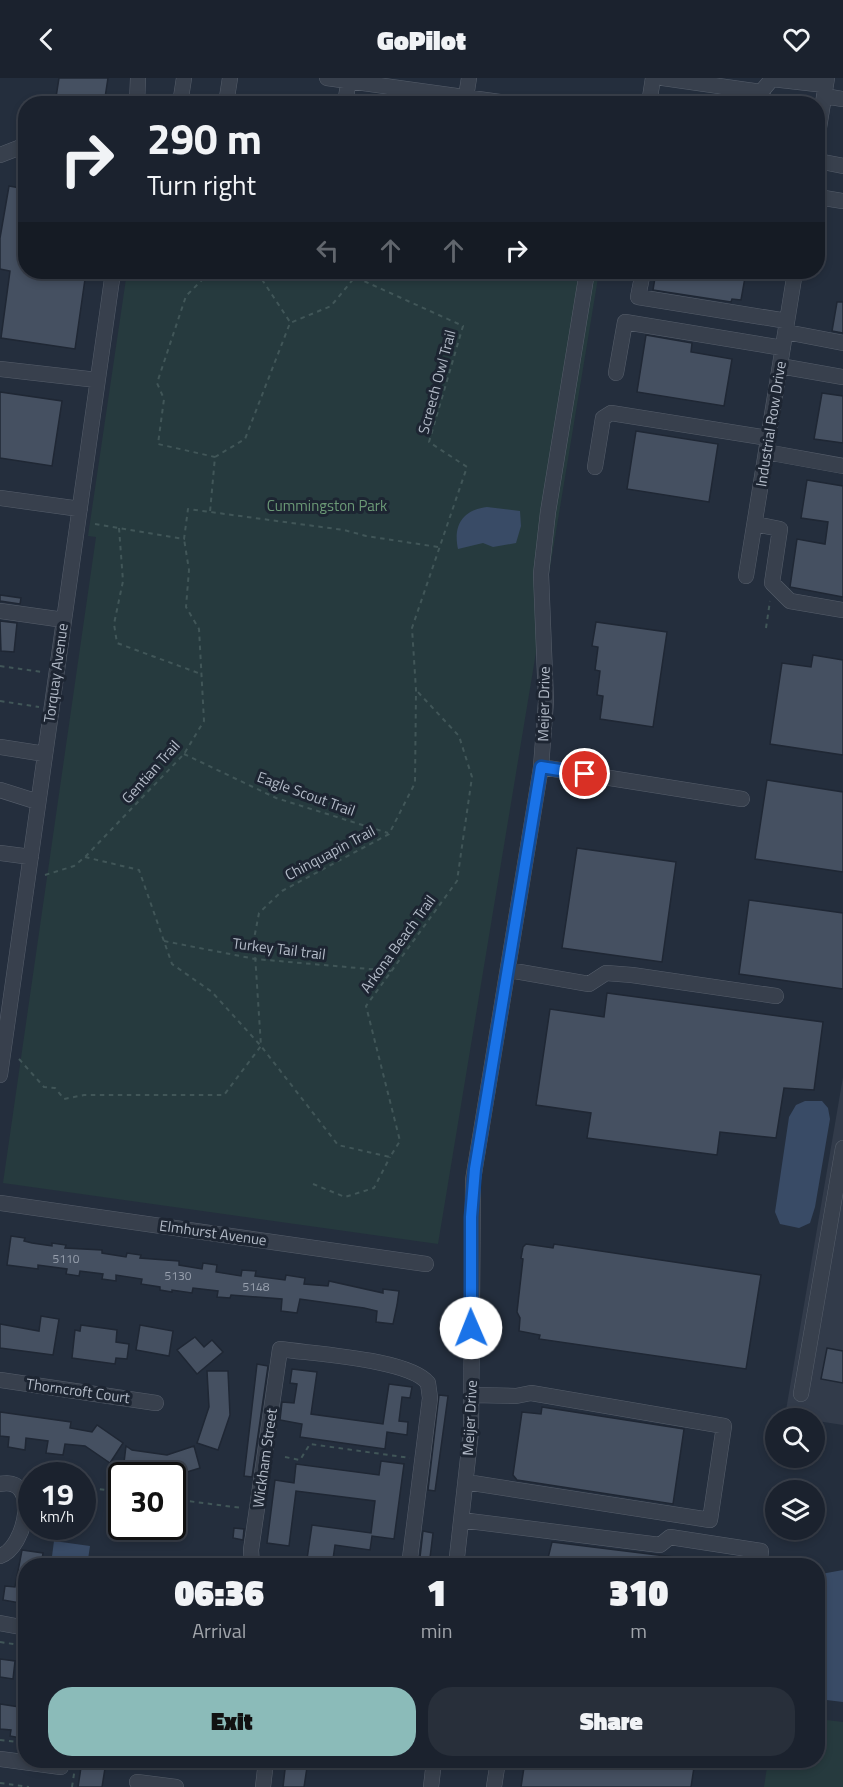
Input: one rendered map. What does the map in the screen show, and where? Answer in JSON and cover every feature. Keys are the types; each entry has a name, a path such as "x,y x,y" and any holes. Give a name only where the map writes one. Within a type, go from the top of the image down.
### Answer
{"street":[{"path":"181,96 184,78"},
{"path":"227,96 230,78"},
{"path":"327,78 459,96"},
{"path":"466,96 469,78"},
{"path":"650,96 653,78"},
{"path":"663,78 754,96"},
{"path":"765,96 772,79 825,86 843,99"},
{"path":"346,96 349,80"},
{"path":"1,152 18,147"},
{"path":"825,162 843,166"},
{"path":"825,198 843,201"},
{"name":"Torquay Avenue","path":"0,1075 112,279"},
{"name":"Meijer Drive","path":"457,1558 472,1395 470,1265 473,1180 541,767 546,701 541,574 548,512 585,279"},
{"path":"642,279 639,297 786,326 843,343"},
{"name":"Industrial Row Drive","path":"746,576 794,279"},
{"path":"616,373 625,322 783,348"},
{"path":"780,366 843,377"},
{"path":"0,369 97,380"},
{"path":"595,467 603,418 611,413 767,445 843,466"},
{"path":"0,498 80,508"},
{"path":"755,524 780,529 772,584 790,602 843,610"},
{"path":"0,611 64,620"},
{"path":"0,747 45,754"},
{"path":"541,767 742,799"},
{"path":"0,790 38,802"},
{"path":"0,853 31,857"},
{"path":"508,970 589,984 606,974 632,975 776,996"},
{"path":"801,1394 843,1148"},
{"name":"Elmhurst Avenue","path":"0,1203 426,1264"},
{"name":"Wickham Street","path":"252,1558 280,1349 393,1365 413,1371 428,1383 430,1398 410,1558"},
{"name":"Thorncroft Court","path":"0,1380 156,1403"},
{"path":"465,1482 710,1521 724,1426 531,1393 516,1396 472,1395"},
{"path":"0,1484 15,1484 23,1489 26,1498 22,1529 10,1550 0,1556"},
{"path":"461,1520 660,1545 670,1538 761,1551 760,1558"},
{"path":"0,1623 18,1626"},
{"path":"0,1759 18,1761"},
{"path":"263,1787 265,1768"},
{"path":"431,1787 433,1768"},
{"path":"494,1787 497,1768"},
{"path":"136,1782 176,1787"}],"path":[{"path":"203,279 186,296 157,383 164,399 158,444 215,457 244,439 290,323 261,279"},
{"name":"Screech Owl Trail","path":"290,323 331,306 353,279"},
{"name":"Screech Owl Trail","path":"361,279 463,326 429,442 468,467 438,547"},
{"path":"215,457 210,512 344,530 366,536 438,547"},
{"name":"Gentian Trail","path":"45,875 74,867 85,857 184,754 204,721 199,629 186,607 189,570 184,539 187,508 210,512"},
{"path":"95,524 184,539"},
{"path":"119,528 123,581 114,624 117,643 201,674"},
{"name":"Chinquapin Trail","path":"261,1046 254,939 259,913 282,891 389,834 415,783 416,690 412,628 438,547"},
{"path":"766,628 772,584"},
{"path":"0,666 29,670"},
{"name":"Arkona Beach Trail","path":"390,1157 400,1141 366,1006 457,881 472,777 459,736 416,690"},
{"path":"0,701 24,705"},
{"name":"Eagle Scout Trail","path":"184,754 276,798 389,834"},
{"path":"85,857 140,870 172,964 212,992 261,1046 338,1145 390,1157 374,1188 345,1197 313,1184"},
{"name":"Turkey Tail trail","path":"164,941 255,959 392,971"},
{"path":"19,1059 44,1087 56,1088 64,1099 84,1095 224,1095 261,1046"},
{"path":"285,1457 300,1460 310,1444 413,1459"},
{"path":"186,1501 257,1510"},
{"path":"0,1642 18,1645"},
{"path":"0,1740 18,1742"},
{"path":"72,1787 75,1768"},
{"path":"0,1783 29,1787"}],"shaded area":[{"path":"843,1077 843,1425 825,1422 825,1408 786,1408"}],"green space":[{"name":"Cummingston Park","path":"126,279 598,279 438,1244 3,1183 96,537 88,536"},
{"path":"825,1720 843,1722 843,1787 764,1787 767,1768 825,1768"}],"water":[{"path":"487,507 520,511 521,526 516,543 493,547 483,543 458,549 457,533 461,520 471,512"},
{"path":"805,1101 822,1101 828,1108 830,1119 815,1207 810,1223 799,1228 780,1224 775,1212 789,1117 796,1105"},
{"path":"54,1541 90,1546 88,1558 52,1558"},
{"path":"843,1570 843,1702 825,1700 825,1573"}],"building":[{"path":"59,78 108,78 105,96 56,96"},
{"path":"9,186 18,188 18,279 85,279 75,349 1,338 10,271 0,269 0,238"},
{"path":"655,279 745,279 741,300 732,299 731,302 653,290"},
{"path":"837,302 843,302 843,333 832,331"},
{"path":"646,335 692,343 691,352 732,359 724,406 637,392"},
{"path":"0,392 62,401 52,466 0,458"},
{"path":"822,393 843,396 843,443 814,439"},
{"path":"636,431 718,444 709,502 627,489"},
{"path":"807,480 843,486 843,597 790,587 797,539 825,544 828,522 801,518"},
{"path":"0,595 21,598 20,604 0,601"},
{"path":"0,621 17,623 14,652 1,651"},
{"path":"596,622 667,632 653,727 600,719 603,696 597,695 600,671 595,670 598,647 592,646"},
{"path":"813,655 843,660 843,755 770,744 782,663 811,667"},
{"path":"767,780 843,792 843,872 755,859"},
{"path":"577,848 676,862 662,962 562,948"},
{"path":"749,900 843,913 843,989 739,974"},
{"path":"607,993 823,1022 814,1090 784,1088 776,1138 720,1132 717,1155 587,1138 591,1113 536,1105 550,1009 604,1017"},
{"path":"11,1236 25,1238 24,1241 32,1243 52,1246 52,1243 66,1245 65,1248 102,1250 102,1253 126,1257 127,1253 141,1255 140,1258 179,1261 179,1265 202,1269 203,1263 217,1265 216,1272 241,1276 242,1270 256,1271 255,1276 285,1280 286,1275 305,1278 304,1284 328,1286 329,1281 383,1293 383,1289 399,1291 397,1305 393,1324 376,1322 377,1311 364,1308 300,1299 297,1313 281,1311 282,1299 231,1295 230,1298 217,1297 218,1291 193,1288 192,1293 172,1290 172,1292 160,1290 160,1287 141,1284 142,1279 116,1275 116,1281 102,1279 103,1274 80,1271 79,1276 66,1274 67,1269 38,1265 38,1269 7,1265"},
{"path":"526,1244 553,1248 554,1244 761,1275 746,1369 539,1339 540,1335 519,1331 520,1318 517,1312 523,1259 521,1258 523,1247"},
{"path":"41,1316 59,1319 53,1355 0,1348 0,1324 39,1331"},
{"path":"81,1325 117,1330 116,1342 129,1344 127,1359 116,1358 115,1364 72,1358 75,1330 80,1331"},
{"path":"140,1325 173,1331 169,1356 136,1350"},
{"path":"195,1337 204,1347 212,1340 223,1352 197,1374 177,1350"},
{"path":"827,1348 843,1351 843,1383 821,1379"},
{"path":"257,1364 268,1366 252,1477 244,1476"},
{"path":"292,1369 317,1372 311,1414 383,1424 389,1384 412,1387 410,1398 402,1397 399,1421 408,1422 407,1435 387,1432 385,1449 300,1437 302,1424 280,1420 282,1402 294,1403 297,1384 290,1383"},
{"path":"207,1371 228,1371 230,1415 218,1450 197,1443 209,1407"},
{"path":"439,1395 448,1396 435,1491 428,1490"},
{"path":"542,1407 684,1429 673,1504 517,1480 513,1475 522,1412 541,1414"},
{"path":"0,1412 71,1422 70,1428 92,1432 97,1425 123,1443 109,1462 85,1446 65,1444 63,1455 46,1453 48,1441 26,1438 25,1450 8,1447 9,1437 0,1436"},
{"path":"126,1446 132,1450 167,1455 194,1446 200,1468 186,1472 186,1462 124,1462"},
{"path":"381,1461 404,1464 394,1539 372,1536 370,1550 335,1545 333,1558 307,1558 312,1525 371,1533 375,1501 296,1491 289,1546 267,1543 275,1480 294,1483 296,1464 379,1475"},
{"path":"234,1528 244,1529 243,1540 233,1538"},
{"path":"423,1531 433,1533 430,1558 420,1558"},
{"path":"552,1542 682,1558 548,1558"},
{"path":"22,1550 43,1553 42,1558 20,1558"},
{"path":"18,1571 18,1603 3,1600 5,1586 15,1587"},
{"path":"0,1659 15,1661 13,1679 0,1677"},
{"path":"0,1704 18,1707 18,1738 10,1736 11,1730 0,1729"},
{"path":"81,1768 105,1768 102,1787 78,1787"},
{"path":"285,1768 307,1768 304,1787 283,1787"},
{"path":"524,1768 694,1768 691,1787 521,1787"}],"route":[{"path":"471,1328 470,1265 473,1180 541,767 585,774"}]}
